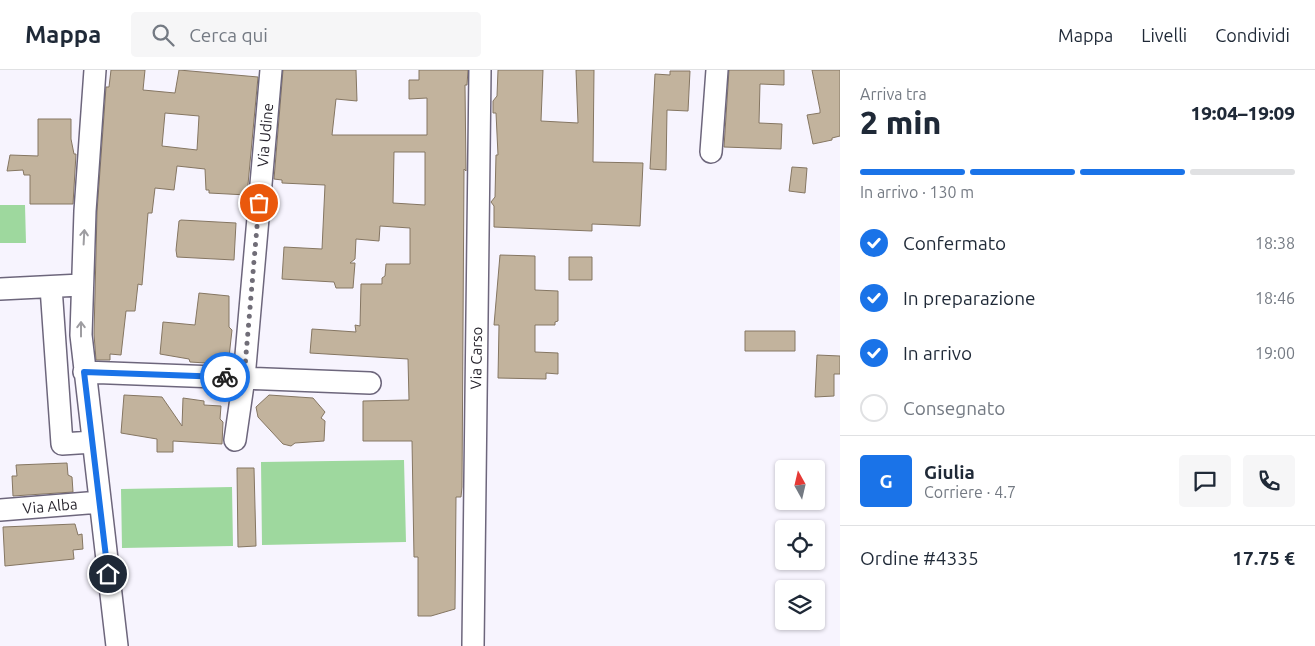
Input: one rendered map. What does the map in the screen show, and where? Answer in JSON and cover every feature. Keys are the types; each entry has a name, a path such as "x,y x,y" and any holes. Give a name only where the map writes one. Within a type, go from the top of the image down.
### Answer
{"street":[{"path":"94,70 81,285 81,335 117,646"},
{"name":"Via Udine","path":"235,440 244,378 271,70"},
{"name":"Via Carso","path":"473,646 480,70"},
{"path":"711,152 717,70"},
{"path":"0,289 81,285"},
{"path":"51,287 62,444 93,442"},
{"path":"84,372 370,383"},
{"name":"Via Alba","path":"0,510 100,502"}],"green space":[{"path":"0,205 25,205 26,243 0,243"},
{"path":"404,460 406,542 262,545 261,462"},
{"path":"232,487 233,546 122,548 121,489"}],"building":[{"path":"111,70 145,70 143,90 175,93 179,70 258,77 247,195 209,193 209,190 206,190 205,169 177,166 174,190 155,188 152,213 148,213 142,285 138,284 135,311 126,311 121,355 110,354 110,360 96,360 94,334 97,212 106,87 109,87","holes":["165,113 199,116 197,150 162,146"]},
{"path":"283,70 356,70 357,101 336,99 332,135 427,135 427,98 409,99 409,80 419,80 419,70 468,70 467,85 465,85 466,171 464,169 462,487 461,497 456,497 455,609 431,616 418,616 418,557 414,557 412,441 363,441 363,401 409,400 408,359 310,353 312,329 356,332 355,325 360,326 361,284 382,284 386,264 410,264 410,228 380,226 379,241 356,239 355,259 350,263 355,263 353,288 336,288 334,282 282,279 284,247 322,249 325,185 282,183 282,180 274,179","holes":["394,152 425,152 425,205 393,203"]},
{"path":"498,70 543,70 541,121 578,123 576,70 594,70 593,162 643,163 640,226 592,224 592,231 494,227 494,206 491,202 495,197 496,155 498,155 496,113 493,113 493,101 497,96"},
{"path":"729,70 784,70 784,85 760,84 759,123 782,124 781,149 724,147"},
{"path":"812,70 840,70 840,136 832,138 832,140 813,144 807,115 820,113 820,110"},
{"path":"670,71 690,71 688,111 667,110 666,170 650,169 655,74 670,75"},
{"path":"38,119 71,119 71,139 74,154 76,154 73,204 30,204 30,175 24,175 23,170 7,171 10,155 38,156"},
{"path":"792,167 807,168 805,193 789,191"},
{"path":"179,221 236,223 234,260 177,257"},
{"path":"500,255 535,256 535,290 558,291 558,321 555,322 555,325 535,325 535,352 558,353 558,374 546,373 546,379 498,378 499,325 494,325"},
{"path":"569,257 592,257 592,280 569,280"},
{"path":"199,293 229,296 229,327 232,330 229,357 222,364 190,362 189,359 160,354 163,322 195,325"},
{"path":"745,331 795,331 795,351 745,351"},
{"path":"817,355 840,356 840,374 834,374 834,396 815,397"},
{"path":"124,395 162,397 182,426 183,398 204,401 204,405 221,406 220,419 223,422 222,444 173,441 173,452 157,452 157,439 121,433"},
{"path":"269,395 313,398 325,412 321,418 325,421 324,441 295,443 291,446 283,444 258,417 256,407"},
{"path":"67,463 68,475 72,477 73,492 13,496 12,476 17,476 16,465"},
{"path":"237,468 254,468 256,546 238,547"},
{"path":"75,524 78,535 82,534 83,549 73,550 74,559 5,566 3,527"}],"way so far":[{"path":"225,377 244,378 259,203"}],"route":[{"path":"108,574 84,372 225,377"}]}
